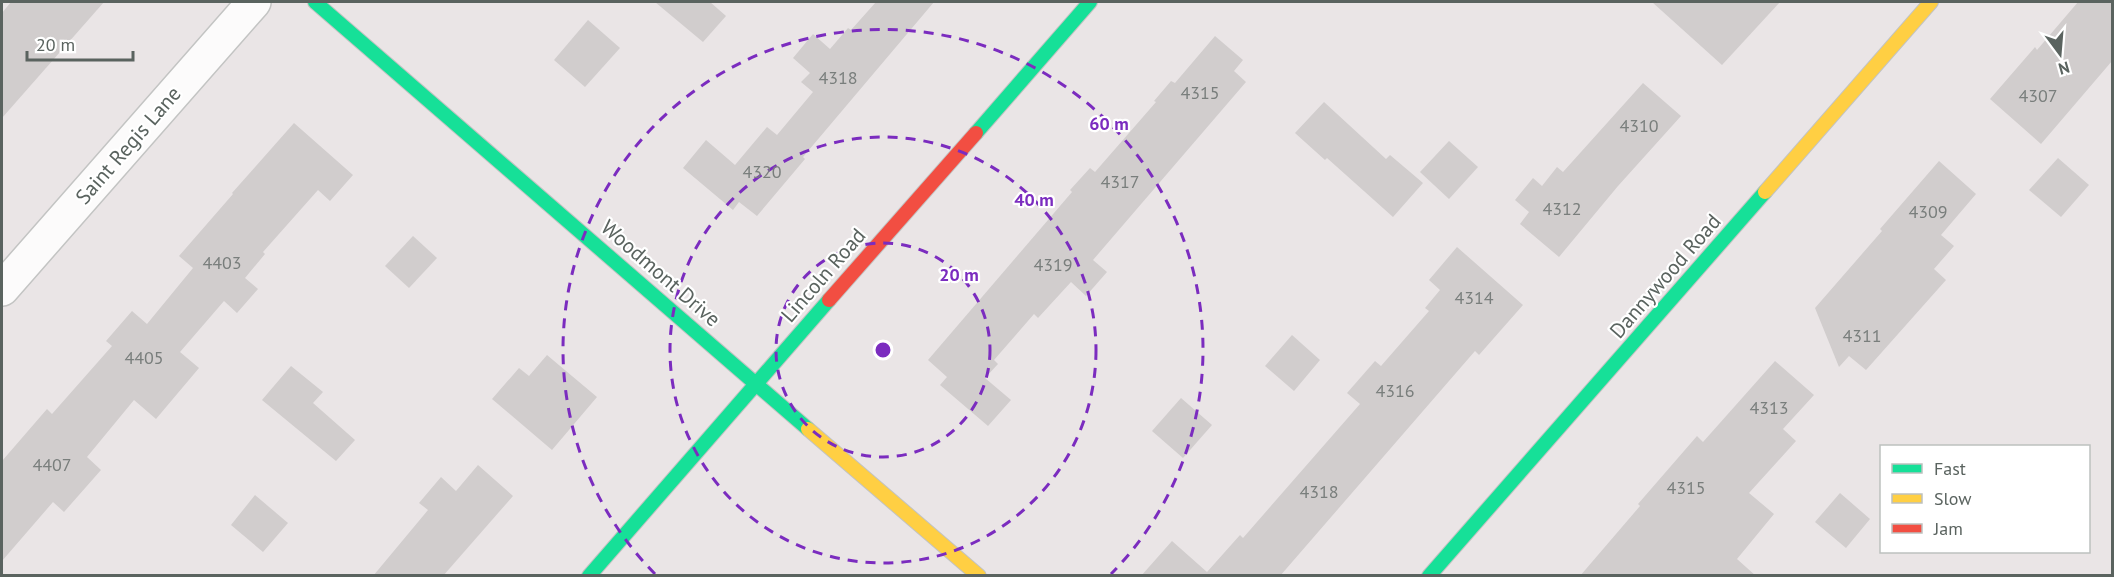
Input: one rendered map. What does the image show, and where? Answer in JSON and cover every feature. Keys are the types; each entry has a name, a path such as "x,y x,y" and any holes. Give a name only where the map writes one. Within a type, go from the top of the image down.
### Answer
{"street":[{"name":"Saint Regis Lane","path":"2,289 254,2"},
{"name":"Woodmont Drive","path":"315,2 979,576"},
{"name":"Lincoln Road","path":"589,576 1090,2"},
{"name":"Dannywood Road","path":"1430,576 1931,2"}],"building":[{"path":"11,2 104,2 2,118 2,13"},
{"path":"655,2 710,2 726,16 703,42"},
{"path":"876,2 934,2 803,157 805,159 757,216 739,202 733,210 683,168 706,140 735,165 767,127 777,135 813,92 801,82 810,73 793,58 813,34 830,49 848,28 851,30"},
{"path":"1652,2 1780,2 1722,65"},
{"path":"2078,2 2112,2 2112,61 2041,144 1990,99 2035,47 2037,50"},
{"path":"588,20 620,48 585,87 554,60"},
{"path":"1215,36 1243,60 1234,71 1246,82 1093,260 1107,272 1086,296 1071,282 1038,318 1034,314 994,360 998,364 985,378 1011,400 988,426 940,385 947,377 928,360 1072,192 1070,190 1090,168 1095,172 1156,102 1154,101 1171,81 1175,83"},
{"path":"1643,83 1681,116 1618,186 1559,257 1520,224 1529,212 1515,200 1533,178 1542,186 1557,167 1563,172"},
{"path":"1324,102 1386,159 1390,155 1423,183 1393,217 1327,158 1325,160 1295,133"},
{"path":"294,123 353,175 330,201 318,190 263,252 265,254 245,278 258,289 237,313 224,301 180,352 199,368 156,419 134,400 87,457 101,470 64,512 53,502 2,561 2,461 47,409 52,414 112,346 106,341 132,311 147,324 193,268 179,256"},
{"path":"1449,141 1478,167 1449,199 1420,172"},
{"path":"2058,158 2089,185 2061,217 2029,190"},
{"path":"1939,161 1976,194 1941,235 1954,246 1934,269 1946,280 1866,370 1849,356 1839,367 1815,308"},
{"path":"413,236 437,258 409,288 385,266"},
{"path":"1457,247 1523,305 1479,355 1475,351 1280,576 1141,576 1172,541 1207,572 1240,535 1243,538 1360,404 1347,393 1375,361 1381,366 1429,311 1425,308 1440,290 1429,280"},
{"path":"1292,335 1320,360 1294,391 1265,366"},
{"path":"547,355 597,397 552,450 492,399 519,368 529,376"},
{"path":"1775,361 1814,395 1783,429 1796,441 1749,493 1774,514 1737,559 1756,576 1580,576 1697,436 1703,442"},
{"path":"291,366 323,392 313,403 355,440 336,461 262,400"},
{"path":"1181,398 1212,425 1183,458 1152,431"},
{"path":"478,465 513,496 443,576 373,576 428,510 419,503 441,477 456,491"},
{"path":"1840,493 1870,519 1846,548 1815,522"},
{"path":"255,495 288,523 263,552 231,525"}],"traffic: fast":[{"path":"315,2 808,429"},
{"path":"976,133 1090,2"},
{"path":"1429,576 1765,192"},
{"path":"589,576 829,300"}],"traffic: slow":[{"path":"1765,192 1931,2"},
{"path":"808,429 979,576"}],"traffic: jam":[{"path":"829,300 976,133"}]}
